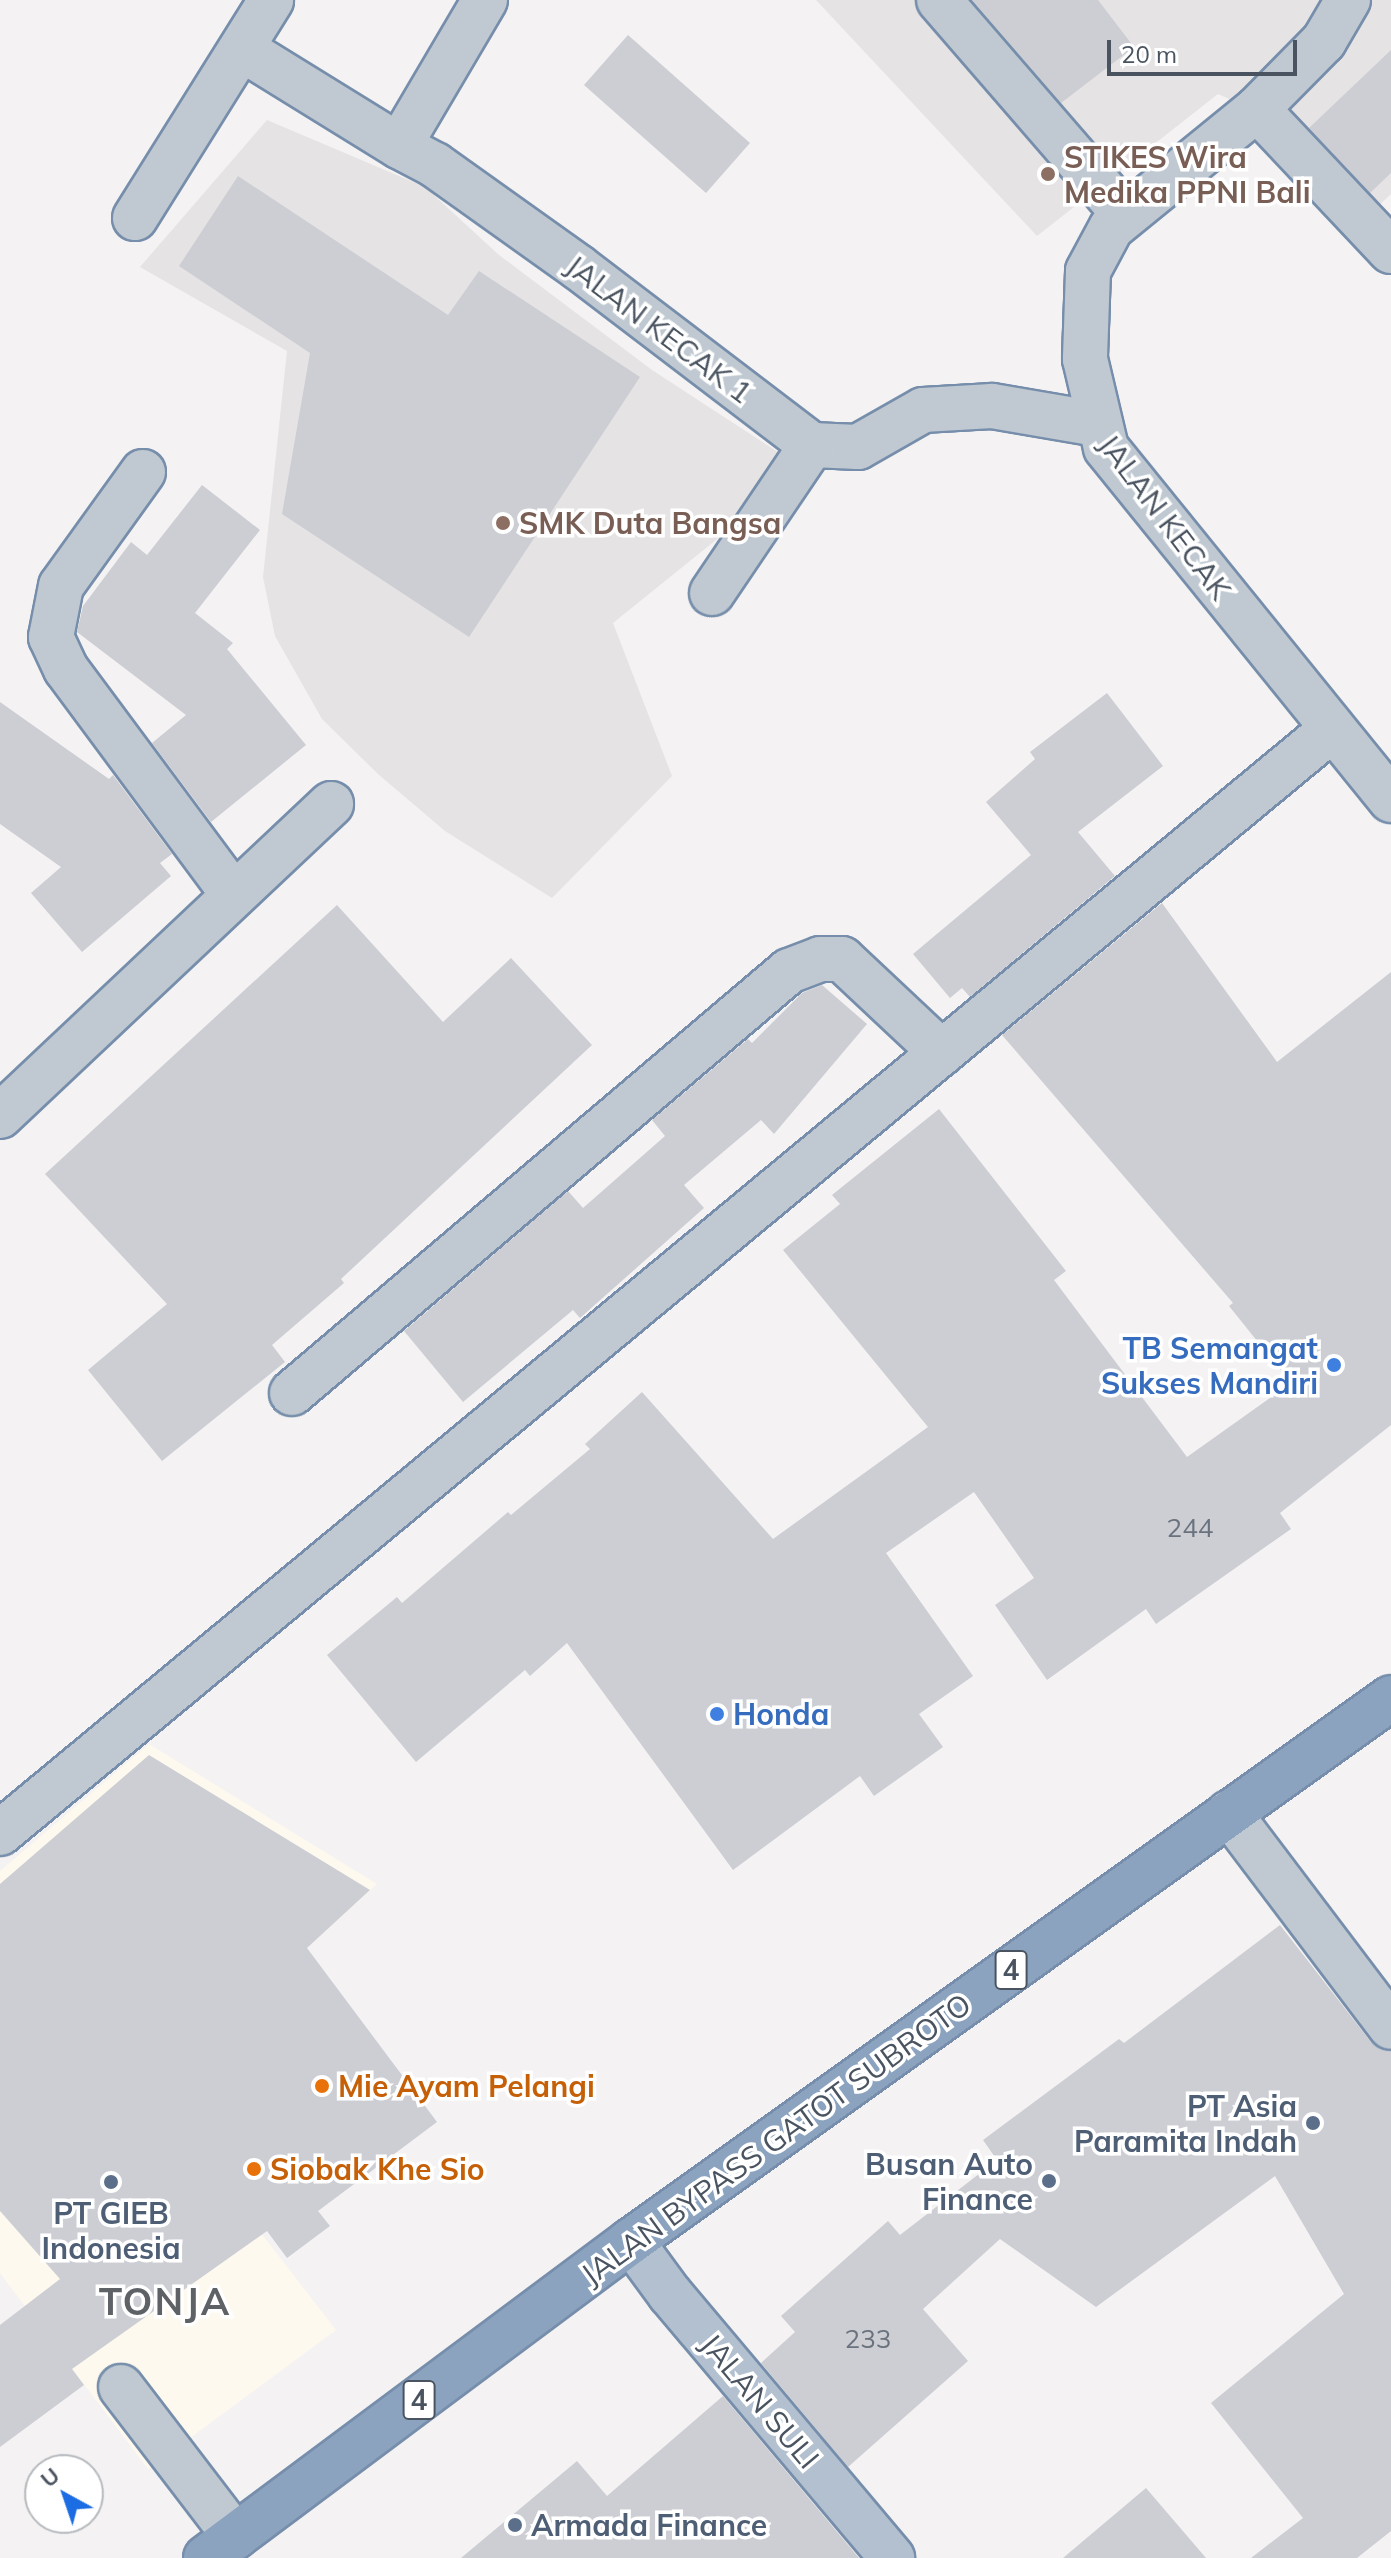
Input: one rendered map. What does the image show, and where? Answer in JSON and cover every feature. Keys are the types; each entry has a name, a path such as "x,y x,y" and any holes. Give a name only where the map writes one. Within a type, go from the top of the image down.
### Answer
{"highway":[{"name":"JALAN BYPASS GATOT SUBROTO","path":"221,2547 631,2241 1391,1698"}],"main road":[{"name":"JALAN SULI","path":"631,2241 670,2294 892,2558"}],"street":[{"path":"135,218 271,0"},
{"path":"399,146 485,0"},
{"path":"939,0 1125,215"},
{"name":"JALAN KECAK","path":"1348,0 1324,41 1257,109 1111,228 1088,271 1085,359 1097,424 1106,448 1331,730 1391,800"},
{"name":"JALAN KECAK 1","path":"242,49 435,165 578,267 812,445"},
{"path":"1257,109 1391,251"},
{"path":"712,593 812,445 858,447 923,410 992,406 1097,424"},
{"path":"143,472 61,586 51,637 66,669 233,894"},
{"path":"0,1833 1331,730"},
{"path":"0,1116 331,804"},
{"path":"292,1393 789,971 820,959 842,959 942,1053"},
{"path":"1229,1813 1391,2027"},
{"path":"121,2387 221,2547"}],"shaded area":[{"path":"816,0 1391,0 1391,194 1347,235 1247,107 1218,94 1037,236"},
{"name":"SMK Duta Bangsa","path":"267,120 425,187 499,255 652,370 804,469 613,623 672,776 552,898 445,831 378,774 322,719 275,636 263,577 287,351 140,267"},
{"name":"PT GIEB Indonesia","path":"149,1744 377,1884 151,2091 336,2330 148,2469 0,2273 0,1871"}],"building":[{"path":"972,0 1098,0 1134,47 1061,103"},
{"path":"628,35 750,143 706,193 584,85"},
{"path":"1391,50 1391,173 1370,193 1309,128"},
{"path":"238,176 448,315 479,271 640,377 469,637 282,514 310,353 179,266"},
{"path":"202,485 260,530 195,613 233,643 227,649 306,745 211,822 152,743 186,715 77,632 83,606 131,542 147,555"},
{"path":"1107,693 1163,766 1078,832 1115,876 970,997 962,988 950,998 913,954 1031,855 986,802 1035,759 1030,752"},
{"path":"0,702 109,779 113,775 172,854 160,863 171,876 82,952 31,893 61,867 0,824"},
{"path":"1162,903 1277,1062 1391,972 1391,1425 1280,1513 1291,1529 1156,1624 1146,1609 1047,1680 995,1605 1034,1578 974,1492 886,1553 973,1676 919,1714 943,1747 874,1796 860,1776 733,1870 567,1643 530,1676 525,1670 416,1762 327,1655 397,1597 402,1603 508,1512 511,1515 590,1449 585,1444 642,1392 773,1539 928,1427 783,1250 840,1204 832,1195 939,1109 1066,1271 1054,1280 1187,1457 1291,1383 1229,1306 1233,1303 1002,1035"},
{"path":"337,905 443,1022 511,958 592,1045 341,1279 344,1283 272,1345 285,1362 162,1461 88,1370 167,1304 45,1174"},
{"path":"822,985 867,1024 774,1134 761,1120 684,1185 704,1208 580,1318 573,1310 463,1402 404,1331 568,1191 583,1208 665,1136 652,1120 748,1039 752,1043 802,993"},
{"name":"PT GIEB Indonesia","path":"149,1755 370,1890 307,1948 437,2122 318,2211 330,2226 287,2258 267,2231 72,2369 84,2385 0,2447 0,2325 60,2279 0,2211 0,1884"},
{"path":"1280,1925 1371,2042 1391,2051 1391,2531 1357,2558 1251,2558 1303,2518 1211,2403 1344,2294 1275,2176 1096,2307 1000,2239 923,2309 968,2361 848,2467 761,2363 795,2332 781,2316 888,2221 900,2235 997,2160 983,2140 1119,2039 1124,2043"},
{"path":"723,2396 859,2558 461,2558 577,2461 607,2496"},
{"path":"1146,2488 1206,2558 1063,2558"}],"place":[{"name":"STIKES Wira Medika PPNI Bali","path":"1048,174"},
{"name":"SMK Duta Bangsa","path":"503,523"},
{"name":"TB Semangat Sukses Mandiri","path":"1334,1365"},
{"name":"Honda","path":"717,1714"},
{"name":"Mie Ayam Pelangi","path":"322,2086"},
{"name":"PT Asia Paramita Indah","path":"1313,2123"},
{"name":"Siobak Khe Sio","path":"254,2169"},
{"name":"Busan Auto Finance","path":"1049,2181"},
{"name":"PT GIEB Indonesia","path":"111,2182"},
{"name":"Armada Finance","path":"515,2525"}],"district":[{"name":"TONJA","path":"165,2302"}]}
